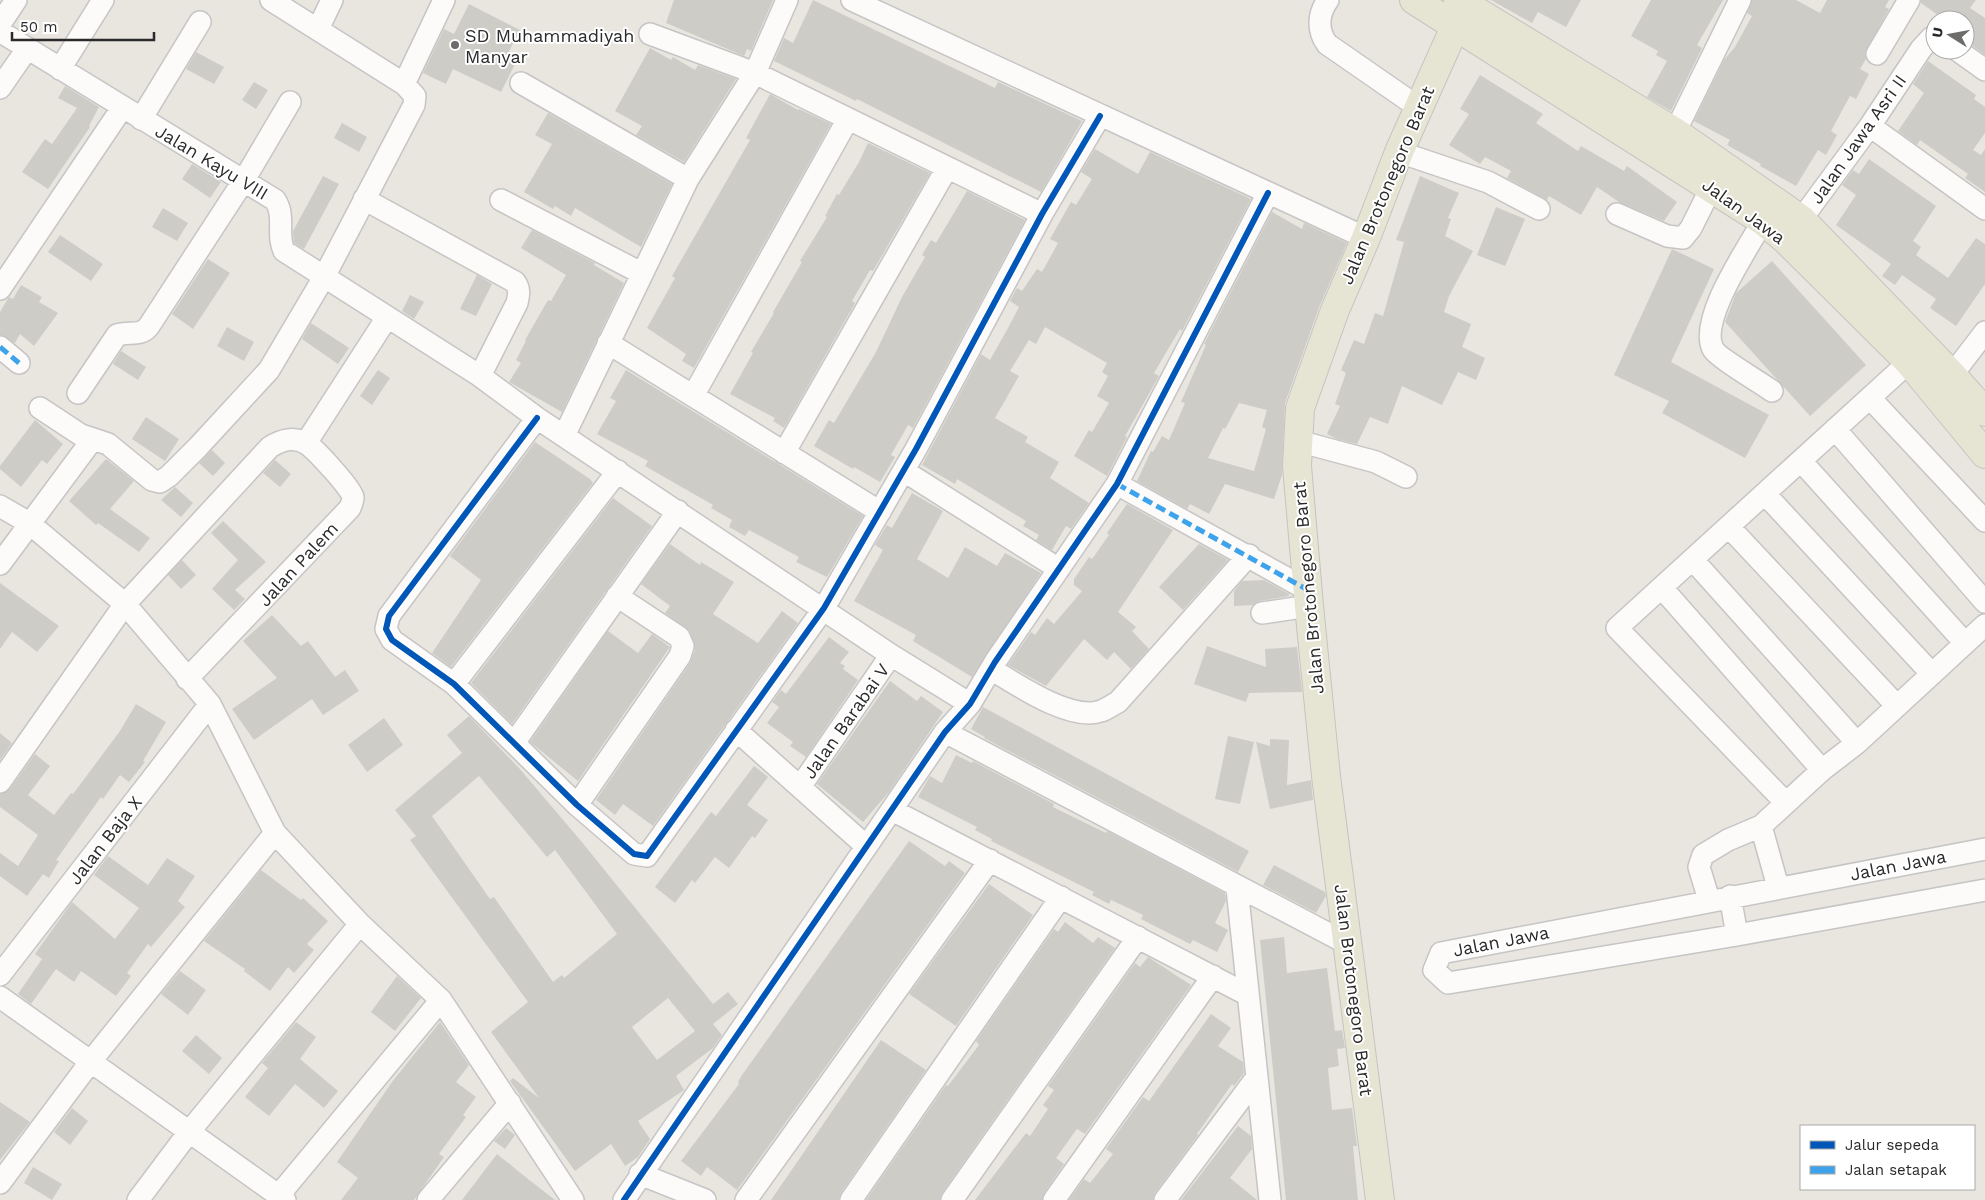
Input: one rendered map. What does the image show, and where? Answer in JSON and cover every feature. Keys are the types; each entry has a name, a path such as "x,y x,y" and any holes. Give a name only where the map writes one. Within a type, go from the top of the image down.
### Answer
{"main road":[{"path":"1414,0 1461,8"},
{"name":"Jalan Brotonegoro Barat","path":"1380,1200 1326,776 1308,598 1297,466 1300,408 1335,310 1366,238 1399,152 1461,8"},
{"name":"Jalan Jawa","path":"1461,8 1675,132 1794,230 1952,374 1985,412"},
{"name":"Jalan Jawa","path":"1461,8 1764,221 1794,230 1909,362 1985,454"}],"street":[{"path":"0,24 16,0"},
{"path":"60,69 103,0"},
{"path":"40,408 92,440 108,444 152,480 160,482 169,476 268,370 324,278 414,105 415,96 404,84 271,0"},
{"path":"318,29 332,0"},
{"path":"404,84 444,0"},
{"path":"564,436 688,179 755,73 788,0"},
{"path":"852,0 1366,238"},
{"path":"1328,0 1323,7 1320,23 1320,35 1327,44 1418,107"},
{"path":"1675,132 1740,0"},
{"path":"1877,54 1909,0"},
{"path":"141,119 200,22"},
{"name":"Jalan Kayu VIII","path":"0,29 4,34 27,49 275,200 281,214 280,242 284,252 386,319 480,376 537,418 824,608 891,656 970,704"},
{"path":"650,34 755,73 1042,214"},
{"name":"Jalan Jawa Asri II","path":"1794,230 1870,126 1925,45"},
{"path":"0,88 27,49"},
{"path":"1971,60 1985,70"},
{"path":"521,83 688,179"},
{"path":"78,392 117,335 145,332 244,180 290,102"},
{"path":"0,289 122,108"},
{"path":"537,418 389,616 386,629 392,640 454,684 577,805 634,854 647,856 824,608 904,471 1042,214 1100,116"},
{"path":"693,396 848,119"},
{"path":"1870,126 1985,209"},
{"path":"1399,152 1488,182 1540,208"},
{"path":"784,453 947,168"},
{"path":"1617,214 1667,236 1683,238 1691,228 1712,186"},
{"path":"624,1200 640,1174 945,732 970,704 991,669 1117,484 1268,193"},
{"path":"364,199 515,282 518,286 517,303 480,376"},
{"path":"501,200 641,273"},
{"path":"1764,221 1716,306 1710,326 1710,338 1714,350 1772,391"},
{"path":"0,782 126,604 270,447 279,441 288,439 306,443 386,319"},
{"path":"1952,374 1985,332"},
{"path":"608,343 880,512"},
{"path":"0,347 19,363"},
{"path":"1786,803 1617,628 1909,362"},
{"path":"1870,398 1985,521"},
{"path":"1835,430 1985,602"},
{"path":"0,564 92,440"},
{"path":"1298,441 1376,462 1406,477"},
{"name":"Jalan Palem","path":"187,679 350,508 353,498 349,488 306,443"},
{"path":"1800,461 1965,643"},
{"path":"454,684 618,471"},
{"path":"904,471 1059,569"},
{"path":"1117,484 1249,555 1308,598"},
{"path":"1764,494 1932,674"},
{"path":"0,506 29,523 126,604 187,679 210,704 275,834 360,924 441,1000 573,1200"},
{"path":"514,743 678,511"},
{"path":"1729,526 1896,706"},
{"path":"991,669 1059,707 1078,711 1099,712 1118,702 1249,555"},
{"path":"1693,560 1856,743"},
{"path":"1662,588 1822,770"},
{"path":"577,805 680,656 683,646 679,637 617,596"},
{"path":"1262,613 1308,598"},
{"path":"1737,935 1719,898 1699,867 1703,855 1728,840 1761,826 1822,770 1856,743 1985,625"},
{"name":"Jalan Barabai V","path":"800,787 891,656"},
{"name":"Jalan Baja X","path":"0,975 210,704"},
{"path":"736,730 866,846"},
{"path":"945,732 1237,888 1348,944"},
{"path":"892,810 1248,995"},
{"path":"1761,826 1778,887"},
{"path":"0,1183 91,1061 275,834"},
{"name":"Jalan Jawa","path":"1985,849 1719,898 1441,953 1434,970 1448,983 1737,935 1985,890"},
{"path":"746,1200 990,860"},
{"path":"1237,888 1270,1200"},
{"path":"851,1200 1061,898"},
{"path":"138,1200 189,1132 360,924"},
{"path":"952,1200 1138,937"},
{"path":"1054,1200 1213,976"},
{"path":"0,997 282,1198 441,1000"},
{"path":"1165,1200 1257,1077"},
{"path":"428,1200 510,1103"},
{"path":"640,1174 705,1200"}],"building":[{"path":"674,0 773,0 751,51 747,49 744,56 666,23"},
{"path":"813,0 995,88 998,82 1082,121 1041,192 857,99 856,101 774,61 784,38 793,43"},
{"path":"1491,0 1581,0 1566,27 1538,12 1532,23"},
{"path":"1651,0 1723,0 1697,45 1702,48 1671,111 1647,97 1667,61 1656,55 1658,51 1631,36"},
{"path":"1752,0 1796,0 1820,13 1827,0 1889,0 1885,7 1889,9 1865,53 1866,59 1860,69 1869,74 1856,99 1850,96 1831,131 1837,135 1826,155 1818,150 1796,186 1727,145 1730,140 1694,121 1724,60 1735,47 1752,16 1747,13"},
{"path":"1921,0 1976,0 1970,8 1973,10 1931,10 1921,3"},
{"name":"SD Muhammadiyah Manyar","path":"469,4 520,30 505,59 515,64 501,92 453,69 446,84 423,73 444,29 454,34"},
{"path":"1975,11 1985,18 1985,55 1975,48"},
{"path":"650,48 671,60 673,57 695,70 698,65 736,79 684,162 636,135 642,126 615,111"},
{"path":"196,52 224,67 214,84 186,69"},
{"path":"1928,61 1976,95 1974,99 1985,107 1985,133 1973,150 1981,155 1985,149 1985,192 1965,178 1968,174 1920,140 1917,145 1898,131 1924,93 1913,84"},
{"path":"1480,75 1543,114 1536,123 1578,151 1581,146 1624,171 1627,166 1677,202 1664,221 1619,202 1597,187 1581,215 1549,196 1547,200 1507,178 1511,171 1485,157 1480,164 1449,145 1469,114 1460,109"},
{"path":"254,82 268,90 256,109 242,100"},
{"path":"65,86 99,107 90,127 48,189 22,172 45,139 52,144 77,108 58,98"},
{"path":"770,94 798,110 831,124 694,368 682,361 686,354 647,328 675,278 672,276 750,140 746,138"},
{"path":"548,113 672,184 641,247 575,208 571,216 555,206 553,209 524,192 552,144 535,135"},
{"path":"342,123 367,137 359,152 334,138"},
{"path":"868,143 930,173 873,271 870,270 852,301 855,303 784,428 773,421 775,418 730,394 753,353 751,352 802,262 800,261 827,217 825,216 837,194 839,195 859,162"},
{"path":"1095,149 1138,174 1150,152 1251,199 1182,331 1180,329 1154,373 1159,376 1125,436 1127,437 1107,476 1074,456 1089,430 1092,432 1109,403 1097,396 1108,376 1102,372 1107,363 1045,327 1036,344 1029,340 1010,371 1019,376 995,418 1028,437 1025,442 1059,462 1050,478 1089,503 1071,529 1066,526 1052,550 1036,540 1039,535 1023,526 1026,521 957,479 955,484 922,465 981,354 990,360 1008,328 1019,307 1010,301 1017,288 1022,291 1037,269 1042,272 1058,243 1050,239 1071,202 1076,205 1092,179 1081,172"},
{"path":"1869,159 1936,206 1913,241 1921,247 1916,255 1948,278 1976,238 1985,244 1985,284 1956,326 1930,308 1936,299 1902,275 1895,285 1882,276 1891,264 1836,225 1856,195 1842,185 1853,170 1859,174"},
{"path":"192,164 221,182 210,198 182,179"},
{"path":"323,176 339,184 304,249 294,243 293,231"},
{"path":"1420,176 1459,193 1448,218 1451,219 1445,236 1473,251 1449,296 1444,312 1471,324 1462,347 1485,358 1476,380 1458,372 1442,405 1402,386 1388,424 1370,417 1357,444 1337,439 1327,434 1340,406 1335,404 1346,373 1341,370 1354,340 1364,344 1375,313 1383,316 1404,242 1396,240"},
{"path":"967,191 1025,220 913,428 908,425 891,455 895,457 880,482 854,467 853,469 814,446 829,420 834,423 876,352 902,297 925,257 922,255 931,240 936,243"},
{"path":"1496,207 1525,219 1505,266 1477,255"},
{"path":"163,208 188,223 177,241 152,227"},
{"path":"1272,212 1302,229 1304,223 1347,243 1320,305 1285,403 1282,475 1274,499 1225,484 1209,514 1190,504 1187,509 1137,481 1151,451 1153,452 1162,436 1169,440 1185,403 1181,402 1206,345 1204,344","holes":["1239,403 1267,410 1262,427 1266,429 1254,471 1208,458 1223,428 1225,429"]},
{"path":"532,230 595,263 594,265 624,283 562,412 509,382 521,363 516,360 525,340 548,300 551,301 566,275 521,248"},
{"path":"60,235 103,264 91,281 48,252"},
{"path":"1672,249 1714,269 1671,362 1769,415 1745,458 1662,413 1669,401 1614,375"},
{"path":"208,259 230,273 193,329 172,314"},
{"path":"1772,261 1866,365 1810,416 1725,322 1736,293"},
{"path":"477,275 492,284 476,316 460,309"},
{"path":"21,285 42,297 39,302 58,313 34,346 20,334 15,343 0,335 0,312 9,297 13,299"},
{"path":"410,295 424,302 414,319 402,311"},
{"path":"311,323 349,348 338,364 302,339"},
{"path":"227,327 254,342 244,361 217,346"},
{"path":"121,351 146,367 138,380 113,364"},
{"path":"378,370 390,378 372,405 360,396"},
{"path":"626,370 863,516 827,577 796,562 799,557 749,530 745,536 729,527 732,520 711,508 713,505 645,466 648,461 597,434 616,401 610,398"},
{"path":"146,417 179,439 165,461 132,439"},
{"path":"35,420 63,444 47,464 42,460 21,487 0,469 0,466"},
{"path":"535,442 590,479 593,483 451,667 432,653 481,580 450,556"},
{"path":"212,450 225,463 213,476 199,463"},
{"path":"106,459 134,481 110,509 150,538 139,552 98,523 96,525 69,501"},
{"path":"275,460 291,474 280,487 263,473"},
{"path":"175,487 193,503 181,517 161,500"},
{"path":"912,493 943,511 917,559 948,578 965,547 997,566 1005,553 1041,573 972,677 913,641 916,635 854,601 883,550 875,545 887,525 892,528"},
{"path":"613,498 652,526 512,724 471,683"},
{"path":"1127,504 1173,530 1118,612 1136,627 1132,631 1149,649 1131,669 1114,652 1107,660 1084,639 1046,686 1008,665 1031,632 1035,635 1047,618 1054,624 1082,591 1074,585 1074,579 1089,557 1092,559 1109,535 1107,533"},
{"path":"223,521 266,562 235,590 245,599 234,610 212,589 238,560 211,533"},
{"path":"670,544 700,565 701,562 734,582 713,614 758,643 782,611 798,623 653,826 623,804 615,815 596,800 690,663 695,650 690,631 665,613 670,606 641,584"},
{"path":"1199,544 1228,560 1183,610 1159,587"},
{"path":"182,560 196,575 181,589 168,575"},
{"path":"1264,580 1289,594 1289,596 1260,601 1253,605 1234,606 1234,591 1242,581"},
{"path":"0,583 59,626 37,652 12,632 0,649"},
{"path":"272,615 301,646 308,641 335,677 345,670 359,691 323,715 312,699 254,740 232,709 277,678 243,641"},
{"path":"608,631 638,653 652,634 670,647 578,781 530,742"},
{"path":"829,637 849,652 840,663 845,666 843,669 858,680 806,757 790,746 793,742 767,723 779,707 772,702 781,690 786,694"},
{"path":"1207,646 1266,667 1265,649 1297,647 1302,692 1249,693 1246,702 1194,684"},
{"path":"890,681 917,701 921,696 943,712 889,792 863,822 817,784"},
{"path":"136,704 166,722 143,761 145,762 129,782 120,775 103,799 101,797 56,860 59,861 49,878 43,874 27,896 0,876 0,853 18,866 38,835 0,807 0,794 10,789 35,754 50,766 28,795 54,815 71,793 73,794 120,731"},
{"path":"983,707 1249,851 1238,872 984,738 971,729"},
{"path":"469,716 519,768 581,841 713,1004 728,992 738,1004 713,1024 722,1035 713,1048 676,1076 684,1090 638,1121 650,1139 638,1157 625,1166 611,1144 575,1171 510,1081 513,1078 539,1098 491,1032 528,1002 410,840 416,836 395,810 462,753 447,735","holes":["479,776 547,857 555,850 617,934 564,978 562,975 553,982 494,897 490,899 432,816","668,998 695,1031 657,1060 632,1027"]},
{"path":"384,718 403,745 367,772 348,745"},
{"path":"0,733 12,743 0,760"},
{"path":"1228,736 1254,742 1240,804 1215,799"},
{"path":"1270,739 1289,740 1287,785 1311,780 1313,800 1270,809 1256,742 1270,746"},
{"path":"956,755 972,763 973,761 1054,804 1053,807 1106,833 1107,831 1225,893 1226,901 1215,923 1228,930 1217,952 1193,940 1190,944 1141,919 1143,915 1111,900 1109,904 1092,895 1094,892 991,841 992,839 975,830 977,827 918,797 930,776 942,783"},
{"path":"754,766 768,777 747,805 768,820 755,838 752,836 729,868 715,857 695,883 692,880 675,903 655,887 711,812 716,816"},
{"path":"909,841 945,866 949,861 965,873 737,1190 707,1167 701,1176 681,1161 739,1084 738,1082 742,1075"},
{"path":"108,856 148,885 167,858 195,876 178,901 185,907 151,947 148,944 127,973 131,976 116,996 81,971 74,982 56,969 31,1004 18,994 42,959 35,954 72,902 115,939 139,908 94,875"},
{"path":"1274,865 1325,892 1326,896 1316,913 1263,885"},
{"path":"261,870 301,900 303,898 328,921 307,944 314,950 294,973 288,967 270,991 244,971 245,969 204,941"},
{"path":"989,884 1033,915 956,1026 909,994"},
{"path":"1065,922 1093,943 1098,937 1115,948 942,1193 940,1200 866,1200 946,1085 948,1086 979,1045 976,1041 1054,929 1058,932"},
{"path":"1284,937 1287,973 1327,968 1335,1031 1342,1030 1345,1048 1337,1049 1339,1066 1328,1068 1332,1110 1352,1108 1357,1146 1353,1146 1358,1200 1286,1200 1260,940"},
{"path":"1148,957 1191,985 1085,1134 1077,1129 1056,1158 1064,1164 1044,1193 1042,1200 975,1200 1026,1133 1030,1136 1048,1109 1043,1105 1054,1090 1048,1086 1135,963 1140,967"},
{"path":"180,971 206,990 188,1015 161,994"},
{"path":"397,976 421,998 395,1031 371,1012"},
{"path":"1211,1014 1231,1028 1218,1046 1243,1062 1244,1073 1234,1086 1232,1084 1198,1135 1155,1193 1153,1200 1069,1200 1084,1179 1090,1183 1113,1154 1106,1149 1143,1097 1149,1101"},
{"path":"296,1022 316,1037 300,1059 338,1091 324,1108 295,1084 269,1116 245,1097 268,1068 262,1063"},
{"path":"440,1022 469,1065 456,1082 476,1097 463,1115 466,1117 439,1154 444,1157 414,1200 341,1200 358,1178 337,1162 392,1082"},
{"path":"196,1035 222,1058 209,1074 182,1051"},
{"path":"881,1040 926,1070 841,1193 839,1200 771,1200"},
{"path":"0,1102 30,1122 0,1160"},
{"path":"72,1108 88,1121 70,1145 54,1132"},
{"path":"1238,1126 1251,1136 1252,1149 1230,1178 1257,1200 1181,1200"},
{"path":"506,1128 515,1135 505,1149 494,1141"},
{"path":"497,1154 528,1179 555,1200 462,1200"},
{"path":"33,1167 62,1184 52,1200 24,1183"}],"marked path":[{"path":"0,347 19,363"},
{"path":"1117,484 1308,590"}],"cycle path":[{"path":"537,418 389,616 386,629 392,640 454,684 577,805 634,854 647,856 824,608 916,449 1042,214 1100,116"},
{"path":"624,1200 945,732 970,704 995,662 1117,484 1268,193"}],"place":[{"name":"SD Muhammadiyah Manyar","path":"455,45"}]}
